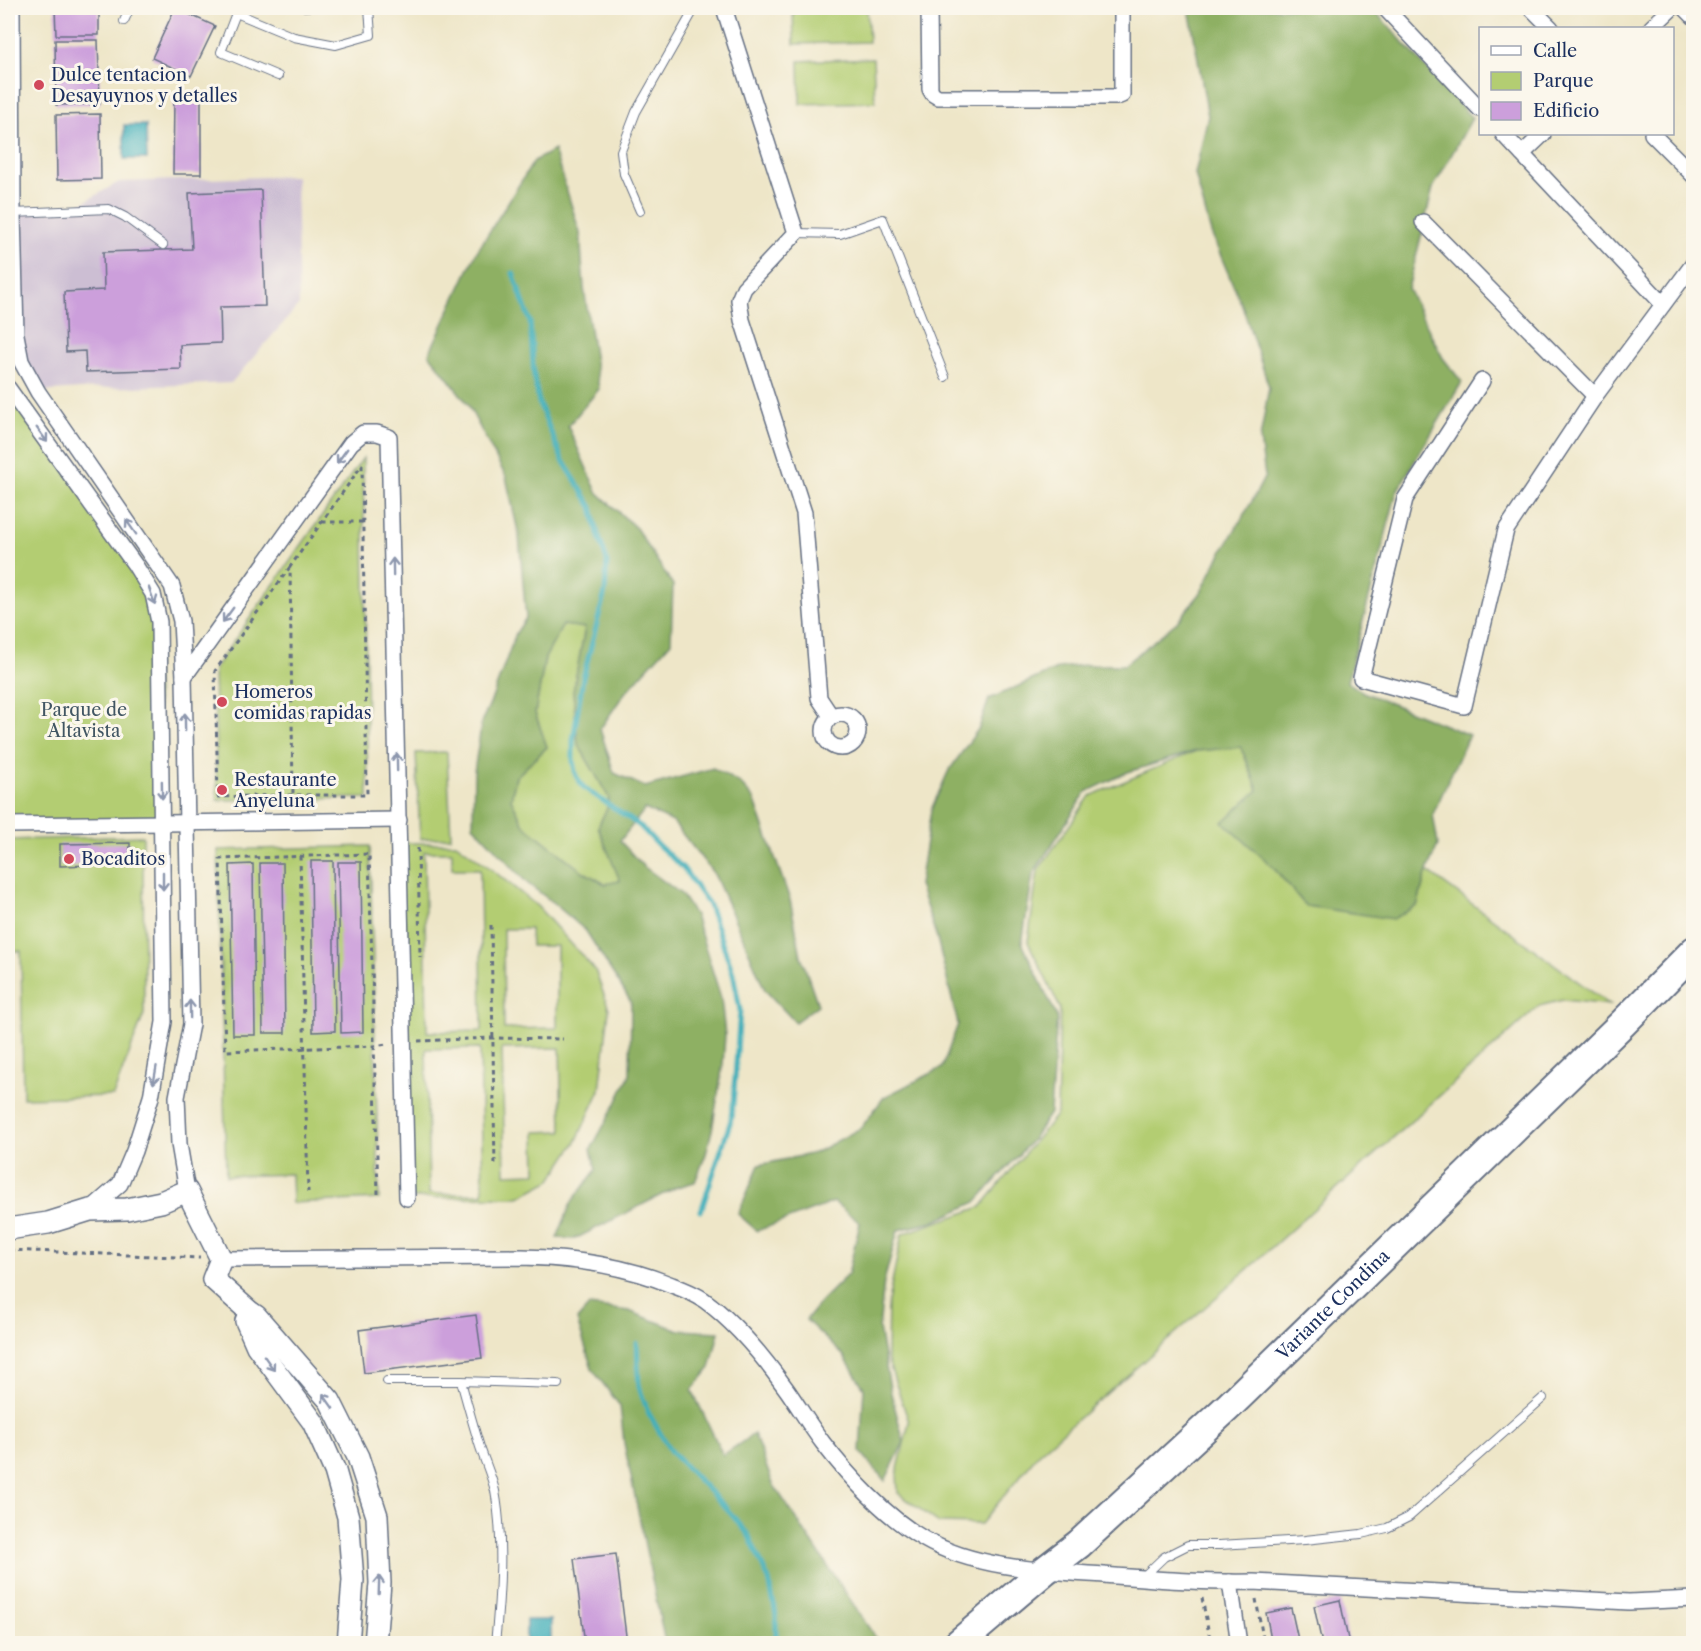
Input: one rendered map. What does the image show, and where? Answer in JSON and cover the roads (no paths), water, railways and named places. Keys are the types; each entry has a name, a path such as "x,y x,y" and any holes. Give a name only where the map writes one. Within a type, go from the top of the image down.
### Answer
{"highway":[{"name":"Variante Condina","path":"958,1644 1079,1544 1230,1405 1623,1023 1694,951"}],"street":[{"path":"12,8 10,213 16,335 21,361 38,392 172,586 181,621 191,1024 177,1098 179,1144 187,1191 221,1259 213,1279 256,1316 330,1401 358,1457 377,1516 380,1582 375,1644"},
{"path":"724,8 796,233 744,288 739,300 742,320 804,513 819,698 831,716"},
{"path":"929,8 930,89 938,97 1105,98 1117,98 1122,95 1122,8"},
{"path":"1385,8 1479,108"},
{"path":"1531,8 1550,27"},
{"path":"1685,8 1694,17"},
{"path":"1652,27 1664,10"},
{"path":"1504,135 1663,304"},
{"path":"1522,154 1542,135"},
{"path":"1653,135 1694,176"},
{"path":"1423,222 1595,396"},
{"path":"1482,381 1405,499 1361,678 1464,706 1506,530 1595,396 1694,263"},
{"path":"8,388 135,565 153,594 159,622 164,1022 151,1097 134,1151 120,1184 90,1210"},
{"path":"184,677 351,443 363,433 377,433 389,437 407,1198"},
{"path":"8,825 399,820"},
{"path":"8,1228 48,1223 90,1210 128,1209 161,1202 187,1191"},
{"path":"221,1259 510,1257 564,1259 613,1266 660,1280 704,1300 727,1320 769,1366 822,1442 876,1501 922,1538 955,1554 973,1559 1044,1571 1199,1582 1253,1582 1629,1602 1694,1599"},
{"path":"250,1312 246,1321 257,1346 312,1422 335,1471 348,1517 353,1580 348,1644"},
{"path":"1230,1582 1239,1644"}],"lane":[{"path":"124,21 130,8"},
{"path":"278,76 222,54 237,10 294,38 336,45 371,35 369,8"},
{"path":"640,211 624,174 621,151 636,112 695,8"},
{"path":"10,213 109,209 125,217 163,245"},
{"path":"796,233 840,234 883,219 945,377"},
{"path":"387,1381 558,1384"},
{"path":"461,1381 495,1490 500,1564 500,1604 495,1644"},
{"path":"1142,1578 1164,1557 1188,1545 1305,1540 1361,1534 1387,1528 1409,1517 1543,1398"}],"water":[{"path":"124,125 146,125 147,159 124,159"},
{"path":"526,1620 551,1620 551,1643 526,1643"}],"waterway":[{"path":"513,273 530,321 534,377 539,403 562,459 592,507 607,561 605,592 583,678 573,740 576,776 584,788 640,826 683,868 709,905 733,973 740,1010 733,1105 730,1123 701,1211"},
{"path":"637,1343 639,1387 648,1412 671,1452 748,1534 769,1580 776,1615 776,1644"}],"place":[{"name":"Dulce tentacion Desayuynos y detalles","path":"39,85"},
{"name":"Homeros comidas rapidas","path":"222,702"},
{"name":"Restaurante Anyeluna","path":"222,790"},
{"name":"Bocaditos","path":"69,859"}],"park label":[{"name":"Parque de Altavista","path":"84,720"}]}
